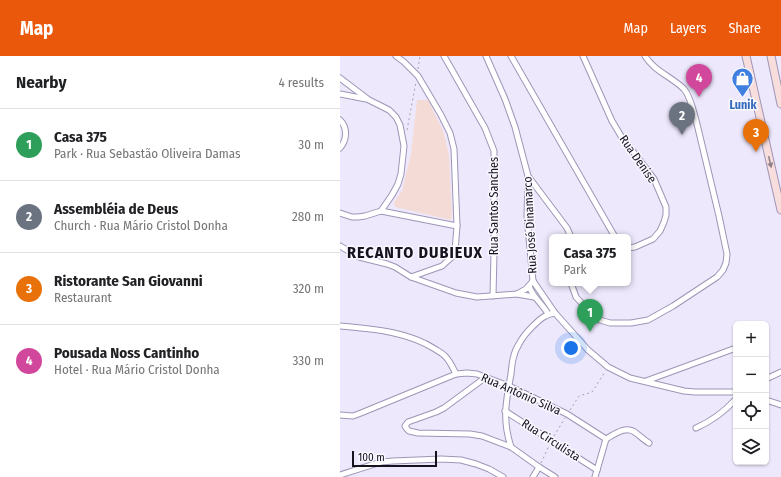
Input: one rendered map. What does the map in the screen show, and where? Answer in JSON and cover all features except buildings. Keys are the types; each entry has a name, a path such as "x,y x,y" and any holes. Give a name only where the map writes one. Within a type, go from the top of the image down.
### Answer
{"main road":[{"path":"746,56 781,210"},
{"path":"771,56 781,104"}],"street":[{"path":"396,56 417,75 441,115 450,133 454,149 457,226 455,251 453,256 442,266 411,277"},
{"name":"Rua Santos Sanches","path":"444,56 485,128 494,151 493,296"},
{"name":"Rua José Dinamarco","path":"486,56 505,99 515,127 528,176 527,216 533,281"},
{"path":"511,56 613,234"},
{"name":"Rua Denise","path":"583,56 612,121 621,136 654,179 666,207 666,215 660,231 653,239 635,248 631,248"},
{"path":"572,286 576,297 600,320 610,323 632,323 648,320 673,306 717,277 723,270 726,263 726,254 719,216 697,124 688,95 684,89 654,67 645,56"},
{"path":"340,78 369,100 389,110 396,117 400,125 404,146 401,174 398,184 381,211"},
{"path":"340,94 369,100"},
{"path":"340,120 343,122 346,132 340,148"},
{"path":"528,176 567,228 570,234"},
{"path":"340,213 358,217 381,211 457,226"},
{"path":"340,246 359,257 387,264 411,277 456,293 477,298 517,294 534,297"},
{"path":"517,294 522,292 533,281 555,313 588,350 608,367 630,378 684,391 733,391"},
{"path":"529,286 534,297 544,307 548,314"},
{"path":"511,447 506,427 505,411 514,355 524,335 543,317 548,314 555,313"},
{"path":"340,326 369,328 404,335 423,342 445,356 456,374"},
{"path":"645,382 733,349"},
{"path":"769,378 781,372"},
{"name":"Rua Antônio Silva","path":"340,415 353,416 456,374 467,373 477,374 509,386 567,414 606,439"},
{"path":"486,377 444,408 408,422 405,426 410,431 418,434 470,434 482,436 511,447 555,477"},
{"path":"769,401 781,405"},
{"path":"696,428 707,424 727,409 733,402"},
{"name":"Rua Circulista","path":"505,411 597,470"},
{"path":"595,477 606,439 620,431 628,429 649,443"},
{"path":"340,475 381,462 441,459 461,460 476,464 503,477"},
{"path":"533,477 539,467"}],"path":[{"path":"406,132 420,56"},
{"path":"567,414 579,396 592,392 608,367"}],"shaded area":[{"path":"417,100 428,100 444,133 449,155 451,220 395,207 394,202 402,191 411,154"}],"place":[{"name":"Pousada Noss Cantinho","path":"699,97"},
{"name":"Lunik","path":"743,98"},
{"name":"Assembléia de Deus","path":"682,135"},
{"name":"Ristorante San Giovanni","path":"756,152"},
{"name":"Casa 375","path":"590,332"}],"district":[{"name":"RECANTO DUBIEUX","path":"415,252"}]}
